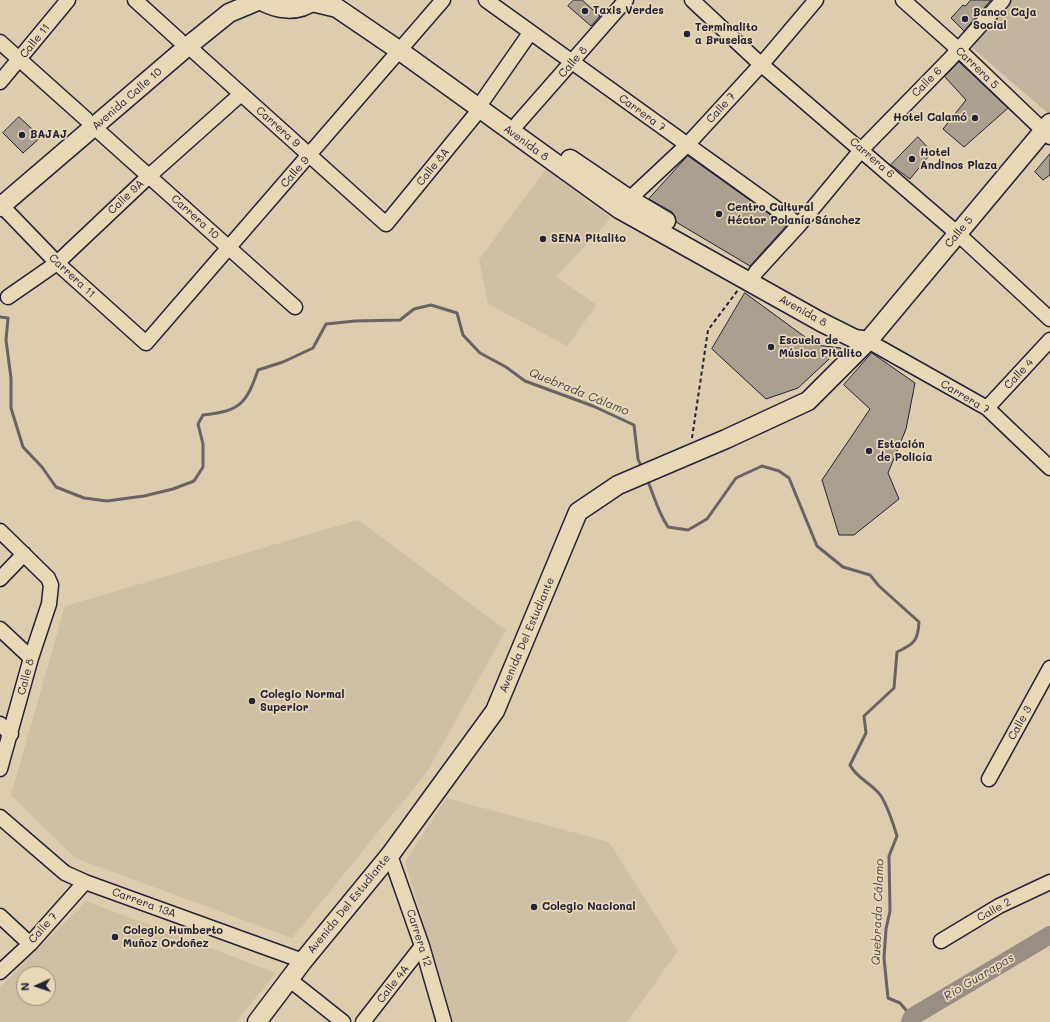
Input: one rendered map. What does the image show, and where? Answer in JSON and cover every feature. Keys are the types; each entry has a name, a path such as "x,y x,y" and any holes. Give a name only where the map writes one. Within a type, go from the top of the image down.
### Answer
{"main road":[{"name":"Avenida Calle 10","path":"0,202 184,43 225,0"},
{"name":"Avenida Calle 10","path":"184,43 229,13 260,0"},
{"path":"260,0 275,7 291,9 302,7 313,1"},
{"name":"Avenida 8","path":"342,0 403,47 624,204 855,339 868,341"},
{"name":"Avenida 8","path":"313,1 337,8 403,47"},
{"name":"Avenida 8","path":"482,104 518,123 624,204"},
{"name":"Calle 5","path":"868,341 1048,130"},
{"name":"Avenida Del Estudiante","path":"256,1022 290,980 303,961 390,855 495,711 578,512 618,485 690,455 808,401 868,341"}],"street":[{"name":"Calle 11","path":"0,82 20,60 68,0"},
{"name":"Carrera 9","path":"136,0 386,224"},
{"name":"Calle 9","path":"146,343 443,0"},
{"name":"Carrera 7","path":"486,0 799,225"},
{"name":"Calle 8","path":"518,123 626,0"},
{"name":"Carrera 6","path":"692,0 761,64 862,149 1050,318"},
{"name":"Calle 7","path":"624,204 687,145 761,64 816,0"},
{"name":"Carrera 5","path":"903,0 1048,130"},
{"name":"Calle 6","path":"751,278 799,225 862,149 959,50 1002,0"},
{"name":"Calle 8A","path":"386,224 482,104 530,33"},
{"name":"Carrera 10","path":"0,42 295,307"},
{"name":"Calle 9A","path":"8,297 57,263 149,176 241,94"},
{"name":"Carrera 11","path":"0,202 57,263 146,343"},
{"name":"Calle 4","path":"987,408 1050,340"},
{"name":"Carrera 7","path":"868,341 987,408 1050,468"},
{"path":"0,530 24,554 0,579"},
{"name":"Calle 8","path":"0,769 31,658 49,604 50,585 48,578 24,554"},
{"path":"0,629 31,658"},
{"name":"Calle 3","path":"989,779 1050,668"},
{"path":"0,724 11,734"},
{"name":"Carrera 13A","path":"0,817 65,873 85,882 303,961"},
{"name":"Carrera 12","path":"390,855 422,946 444,1022"},
{"name":"Calle 7","path":"0,972 30,944 85,882"},
{"name":"Calle 2","path":"941,941 999,906 1050,882"},
{"path":"0,916 30,944"},
{"name":"Calle 4A","path":"363,1022 422,946"},
{"path":"290,980 344,1022"}],"path":[{"path":"690,455 708,330 751,278"}],"shaded area":[{"path":"1009,0 1050,0 1050,115 969,45"},
{"name":"SENA Pitalito","path":"546,169 611,218 556,277 597,305 567,346 488,304 479,260"},
{"name":"Colegio Normal Superior","path":"358,520 506,630 427,772 292,938 75,858 11,795 65,606"},
{"name":"Colegio Nacional","path":"446,798 609,842 678,951 627,1022 453,1022 405,862"},
{"name":"Colegio Humberto Muñoz Ordoñez","path":"86,901 276,973 236,1022 0,1022 0,987 16,971 16,1006 56,1006 56,966 21,966"}],"building":[{"name":"Taxis Verdes","path":"574,0 582,0 600,16 591,26 568,6"},
{"path":"971,0 991,0 964,31 951,18 963,5 965,6"},
{"name":"Hotel Calamó","path":"959,62 1008,108 964,147 943,129 966,100 945,77"},
{"name":"BAJAJ","path":"19,117 41,137 23,153 3,133"},
{"name":"Hotel Andinos Plaza","path":"918,137 932,152 910,179 891,165"},
{"path":"1050,154 1050,175 1043,180 1035,172"},
{"name":"Centro Cultural Héctor Polanía Sánchez","path":"688,156 786,226 750,266 676,222 675,216 672,212 649,199"},
{"name":"Escuela de Música Pitalito","path":"745,293 816,345 841,348 798,388 766,399 712,349"},
{"name":"Estación de Policía","path":"872,353 915,383 906,429 888,473 899,499 854,535 839,535 822,480 870,409 844,385"}],"waterway":[{"name":"Quebrada Cálamo","path":"0,317 8,318 6,340 11,378 11,408 23,447 42,467 56,487 84,498 107,501 144,496 173,489 194,481 203,467 203,444 198,424 203,415 225,411 240,404 245,399 254,382 258,370 283,362 313,348 326,324 355,321 400,320 414,309 431,305 457,313 463,335 480,353 506,367 525,381 593,406 634,425 638,459 642,468"},
{"name":"Quebrada Cálamo","path":"647,479 659,510 668,527 688,530 707,519 736,478 762,466 779,471 789,478 817,546 843,567 870,575 879,586 919,622 918,634 914,641 907,647 897,652 894,688 864,716 866,733 850,765 853,770 884,800 897,836 889,856 890,911 886,929 884,958 888,998 900,1003 912,1017"},
{"name":"Río Guarapas","path":"910,1022 912,1017 1050,935"}],"place":[{"name":"Taxis Verdes","path":"585,11"},
{"name":"Banco Caja Social","path":"965,19"},
{"name":"Terminalito a Bruselas","path":"687,34"},
{"name":"Hotel Calamó","path":"975,118"},
{"name":"BAJAJ","path":"22,135"},
{"name":"Hotel Andinos Plaza","path":"912,159"},
{"name":"Centro Cultural Héctor Polanía Sánchez","path":"719,214"},
{"name":"SENA Pitalito","path":"543,239"},
{"name":"Escuela de Música Pitalito","path":"771,347"},
{"name":"Estación de Policía","path":"869,451"},
{"name":"Colegio Normal Superior","path":"252,701"},
{"name":"Colegio Nacional","path":"534,907"},
{"name":"Colegio Humberto Muñoz Ordoñez","path":"115,937"}]}
